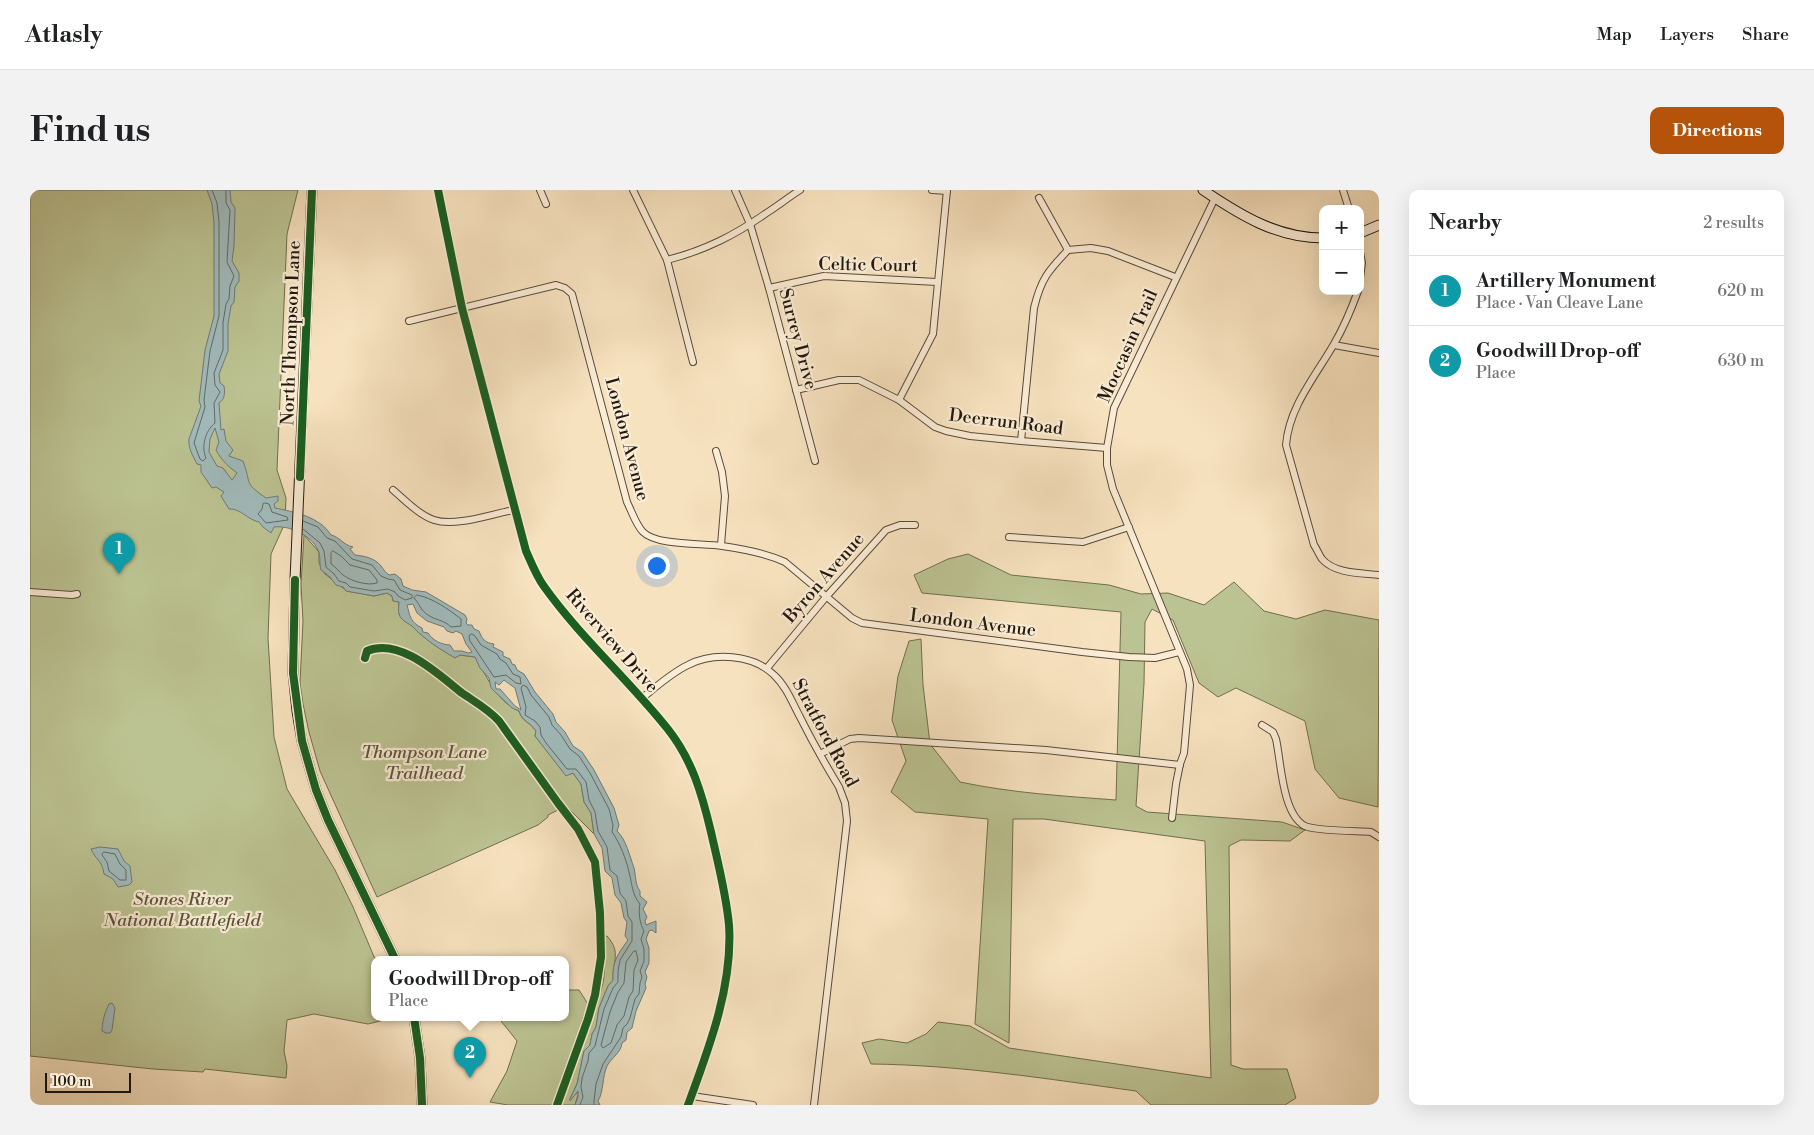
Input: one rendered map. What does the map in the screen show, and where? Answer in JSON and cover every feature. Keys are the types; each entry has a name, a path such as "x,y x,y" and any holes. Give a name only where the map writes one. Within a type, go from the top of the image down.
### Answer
{"main road":[{"name":"North Thompson Lane","path":"312,190 295,580 293,673 302,741 316,790 328,820 393,956"},
{"path":"1204,190 1260,225 1288,235 1319,238"},
{"path":"1364,231 1379,225"},
{"path":"415,1021 420,1058 422,1105"}],"street":[{"name":"Riverview Drive","path":"438,190 462,308 526,551 542,584 618,674 668,728 681,747 702,794 724,887 729,927 727,974 720,1008 688,1105"},
{"path":"540,190 546,204"},
{"path":"633,190 667,260 693,362"},
{"name":"Surrey Drive","path":"735,190 750,224 769,288 815,461"},
{"path":"667,260 694,253 715,244 750,224 800,190"},
{"path":"899,400 932,334 947,191 932,190"},
{"path":"1343,190 1348,205"},
{"path":"1039,198 1068,250"},
{"name":"Moccasin Trail","path":"1172,818 1176,784 1184,753 1190,685 1187,669 1113,489 1108,465 1108,448 1114,408 1175,277 1215,198"},
{"path":"1021,441 1034,308 1039,288 1051,268 1068,250 1091,248 1108,251 1175,277"},
{"name":"Celtic Court","path":"769,288 824,276 937,282"},
{"name":"London Avenue","path":"409,321 556,285 565,288 572,294 627,502 636,522 644,533 654,538 670,542 720,545 754,551 785,562 852,618 862,623 1129,657 1155,658 1179,652"},
{"path":"1357,295 1349,317 1334,345 1294,411 1287,431 1286,445 1314,545 1322,559 1332,567 1346,571 1379,575"},
{"path":"1334,345 1379,353"},
{"name":"Deerrun Road","path":"796,390 839,380 859,380 899,400 935,427 970,436 1108,448"},
{"path":"716,451 722,472 725,496 720,545"},
{"path":"394,490 417,510 433,520 451,522 514,510"},
{"name":"Byron Avenue","path":"767,668 826,597 886,530 900,524 914,524"},
{"path":"1009,537 1083,542 1129,527"},
{"path":"30,592 72,596 77,594"},
{"name":"Stratford Road","path":"642,698 673,674 687,665 702,659 718,657 741,658 767,668 784,686 839,787 845,803 847,821 814,1105"},
{"path":"1262,725 1273,732 1276,739 1287,798 1293,813 1301,823 1311,828 1371,832 1379,837"},
{"path":"820,754 850,739 859,738 1046,750 1180,765"},
{"path":"692,1096 753,1105"}],"green space":[{"name":"Stones River National Battlefield","path":"30,190 298,190 287,234 277,470 286,498 285,523 271,554 268,638 274,737 287,789 335,870 374,956 371,956 371,1021 380,1021 368,1024 314,1014 287,1020 284,1051 287,1066 286,1078 205,1069 203,1072 153,1069 30,1056"},
{"name":"Thompson Lane Trailhead","path":"304,535 319,552 319,563 325,574 347,591 374,596 387,593 392,596 393,601 399,602 400,617 422,636 455,657 460,655 475,657 498,695 511,707 519,711 522,718 534,728 536,731 535,736 566,775 573,773 581,784 584,802 591,813 594,834 566,806 548,815 538,825 377,897 320,771 303,704 300,683 303,621 301,584"},
{"path":"968,554 1011,575 1109,585 1141,594 1168,593 1204,605 1234,582 1264,611 1296,619 1325,610 1379,620 1378,807 1339,798 1315,769 1305,721 1236,688 1218,697 1199,683 1173,620 1152,609 1145,622 1144,684 1136,806 1147,812 1282,822 1305,830 1290,841 1241,840 1229,846 1231,1065 1243,1069 1287,1069 1296,1098 1285,1105 1151,1105 1136,1091 971,1070 871,1064 862,1043 879,1039 907,1043 926,1034 938,1022 970,1026 1009,1048 1211,1078 1205,841 1044,819 1013,819 1009,1043 975,1024 988,819 915,812 891,792 906,761 892,720 898,676 909,641 921,639 923,685 930,744 960,782 1018,791 1116,800 1121,612 922,593 914,575 948,559"},
{"path":"607,936 612,942 615,952 613,980 608,986 599,1008 596,1027 592,1034 590,1045 584,1051 577,1084 570,1099 579,1091 575,1105 562,1105 603,983 603,937"},
{"path":"569,990 579,990 588,1004 552,1105 508,1105 490,1102 507,1071 517,1041 501,1021 569,1021"}],"water":[{"path":"207,190 230,190 231,202 235,208 232,261 239,273 239,281 235,287 234,302 231,306 228,324 228,351 219,374 220,383 224,386 223,398 219,403 221,430 224,429 226,441 233,450 229,456 243,461 249,482 254,489 266,498 278,496 278,501 274,504 275,508 314,520 331,535 353,547 350,549 355,555 373,559 389,575 395,574 401,579 403,586 412,590 426,592 465,615 468,625 472,625 474,629 479,631 486,642 494,644 493,647 503,652 503,656 510,659 517,670 524,674 573,746 582,752 614,808 619,825 617,831 623,839 634,868 640,896 647,902 643,909 647,917 646,925 656,921 656,933 652,930 649,931 646,939 649,948 649,963 645,972 647,977 646,988 636,1011 632,1028 627,1032 626,1040 607,1066 598,1101 600,1105 575,1105 578,1091 570,1101 570,1099 577,1084 584,1051 590,1045 592,1034 596,1027 599,1008 608,986 613,980 615,963 628,940 625,936 627,922 624,918 621,903 615,895 612,878 605,871 602,848 594,834 591,813 584,802 581,784 573,773 566,776 535,736 536,731 534,728 522,717 519,711 512,708 491,688 489,678 480,668 475,657 460,655 455,658 433,644 400,617 399,602 393,601 392,596 387,593 374,596 346,591 343,587 336,585 321,570 319,554 315,545 299,532 293,529 274,527 271,533 259,522 237,510 229,509 221,496 224,492 216,487 212,488 201,472 201,465 197,464 192,455 189,439 201,406 199,401 205,350 214,316 214,223 212,204","holes":["215,428 219,442 216,450 225,463 237,473 232,480 223,468 217,466 209,452 210,439","413,604 417,613 427,621 444,627 447,631 453,633 456,631 462,634 472,652 454,651 450,645 438,642 428,633 423,632 422,628 411,618 407,605","504,680 515,688 521,710 500,689 496,689 495,682 499,685"]},
{"path":"100,847 118,849 124,861 130,866 132,882 129,885 118,887 113,879 104,874 102,866 91,849"},
{"path":"112,1003 115,1008 112,1030 110,1033 106,1033 102,1031 103,1021 109,1004"}],"cycle path":[{"path":"300,477 312,190"},
{"path":"438,190 462,308 526,551 540,581 557,604 652,710 676,740 690,765 704,804 726,901 729,948 727,971 718,1016 688,1105"},
{"path":"295,580 293,673 302,741 316,790 328,820 394,956"},
{"path":"365,658 367,651 380,648 393,649 405,653 431,668 490,713 499,721 578,829 595,862 600,913 601,957 595,995 588,1019 557,1105"},
{"path":"415,1021 420,1058 422,1105"}],"place":[{"name":"Artillery Monument","path":"119,574"},
{"name":"Goodwill Drop-off","path":"470,1078"}]}
